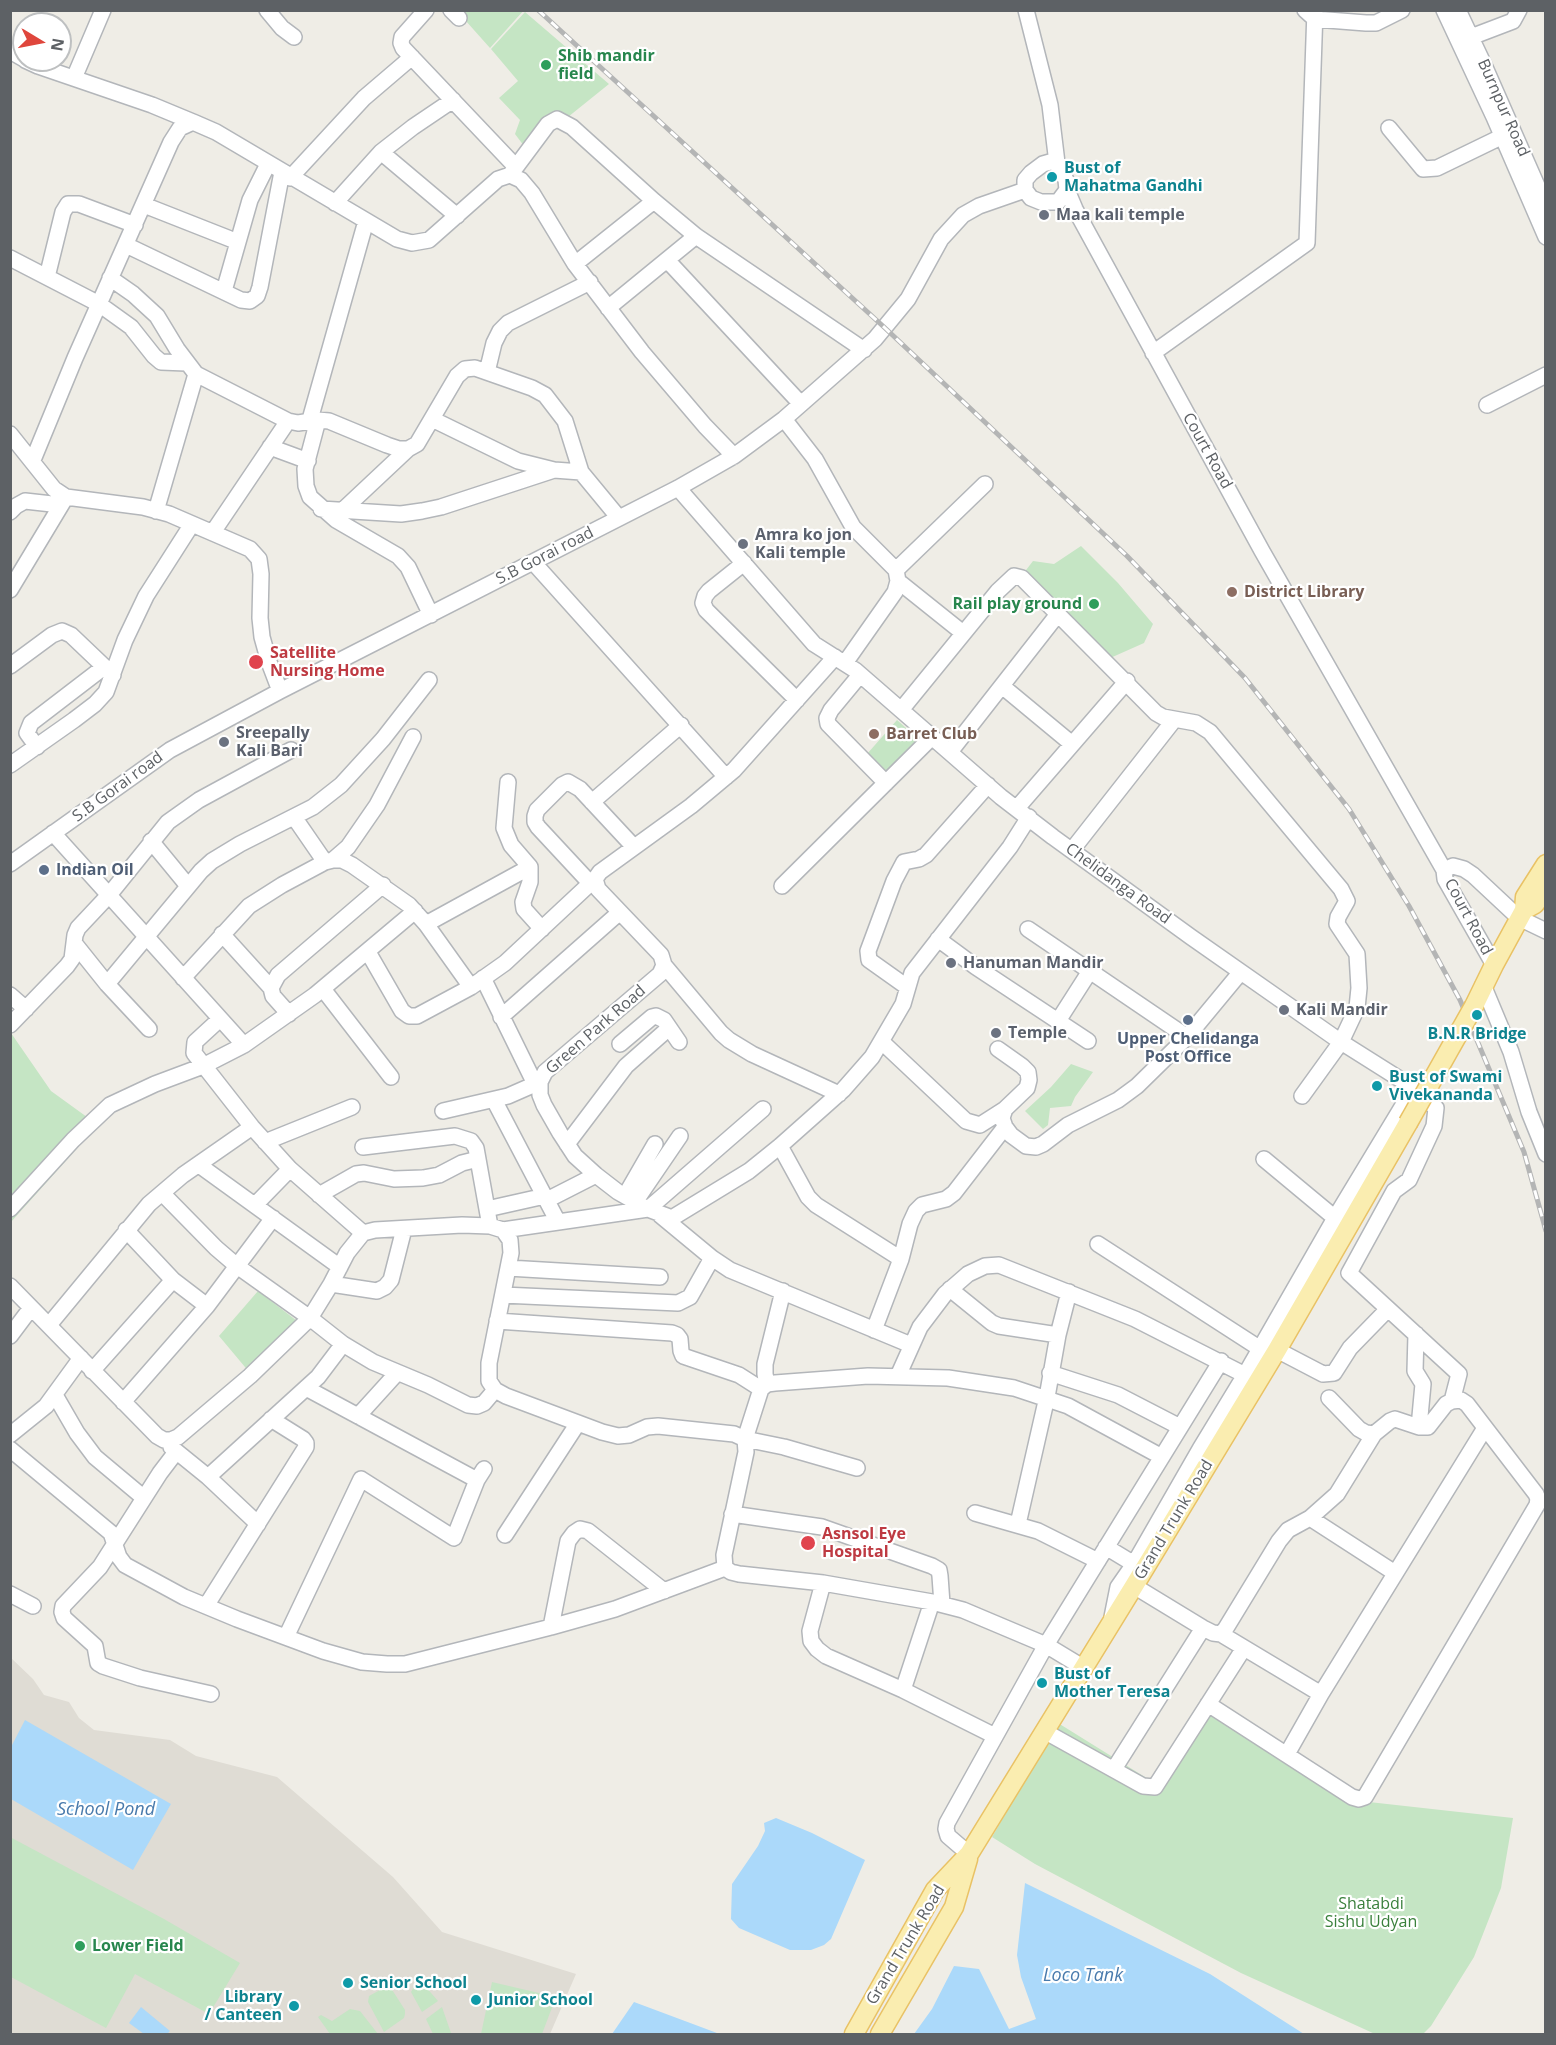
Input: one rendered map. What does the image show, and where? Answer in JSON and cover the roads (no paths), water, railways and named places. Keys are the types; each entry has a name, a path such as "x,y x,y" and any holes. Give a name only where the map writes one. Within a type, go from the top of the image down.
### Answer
{"main road":[{"path":"1526,910 1545,864"},
{"path":"1526,910 1545,888"},
{"name":"Grand Trunk Road","path":"854,2034 935,1890 969,1854 1134,1586 1268,1349 1408,1123 1526,910"},
{"path":"880,2034 954,1907 969,1854"}],"street":[{"path":"74,78 103,10"},
{"path":"267,10 282,28 294,37"},
{"path":"426,10 402,37 403,48 453,100 532,193 575,264 608,308 673,390 734,456"},
{"name":"Court Road","path":"1026,10 1050,105 1057,163 1066,180 1067,190 1075,209 1262,551 1444,870 1445,879 1494,965"},
{"path":"1153,353 1307,243 1312,13 1376,23 1402,10"},
{"path":"1444,10 1503,136 1545,237"},
{"name":"Burnpur Road","path":"1458,10 1545,206"},
{"path":"1471,38 1513,21 1519,10"},
{"path":"126,245 242,300 250,301 257,296 261,287 286,175 364,98 412,57"},
{"path":"58,72 152,105 216,132 397,239 412,243 429,240 498,179 513,171 548,124 557,119 572,127 696,236 864,350"},
{"path":"335,203 381,152 453,100"},
{"path":"33,460 171,142 180,128 193,122"},
{"path":"1389,128 1423,169 1437,168 1503,136"},
{"path":"381,152 457,216"},
{"path":"1057,163 1043,164 1031,172 1025,180 1025,190 1031,198 1041,202 1058,202 1067,190"},
{"path":"224,291 250,200 268,164"},
{"name":"S.B Gorai road","path":"10,864 170,750 280,691 678,488 734,456 784,419 864,350 885,328 908,299 932,253 951,226 963,215 979,206 1025,190"},
{"path":"575,264 654,201"},
{"path":"46,277 63,212 68,204 79,204 135,225"},
{"path":"144,205 238,242"},
{"path":"366,221 314,421 305,469 306,486 310,497 321,509 398,556 408,567 431,615"},
{"path":"608,308 696,236"},
{"path":"10,258 99,304 130,327 161,362 191,368 288,420 298,423 329,421 393,447 408,449"},
{"path":"667,260 801,404"},
{"path":"111,278 157,316 191,368 156,511"},
{"path":"487,372 494,343 500,331 508,323 590,282"},
{"path":"344,510 408,449 417,444 457,376 465,369 475,369 532,388 544,395 565,421 580,472 619,518"},
{"path":"1487,405 1545,375"},
{"path":"432,419 518,461 554,470 580,472"},
{"path":"784,419 815,459 853,527 897,576 963,633"},
{"path":"213,532 288,420"},
{"path":"10,434 33,460 63,501"},
{"path":"270,447 308,461"},
{"path":"321,509 401,514 422,511 441,507 554,470"},
{"path":"368,952 402,1011 409,1016 424,1013 505,963 593,882 600,872 726,777 797,700 840,660 896,592 897,576 985,484"},
{"name":"Chelidanga Road","path":"678,488 814,644 860,675 988,785 1072,850 1240,972 1341,1042 1410,1086 1436,1108 1434,1126 1409,1180 1394,1191 1349,1273 1388,1309"},
{"path":"10,512 25,501 63,501 156,511 169,514 250,549 259,559 262,637 280,691"},
{"path":"10,590 63,501"},
{"path":"10,765 95,704 105,692 109,671 146,596 192,524"},
{"path":"533,562 726,777"},
{"path":"744,563 705,596 703,603 706,610 797,700"},
{"path":"901,710 998,591 1014,576 1022,578 1156,712 1163,717 1196,723 1210,732 1346,895 1347,901 1338,917 1337,924 1357,954 1358,999 1353,1018 1341,1042 1302,1096"},
{"path":"950,752 1058,614"},
{"path":"12,662 52,635 62,632 71,635 109,671"},
{"path":"37,747 27,733 31,723 109,671"},
{"path":"860,675 831,710 827,718 828,724 886,783"},
{"path":"107,984 201,871 224,853 320,802 361,765 429,680"},
{"path":"642,1206 672,1218 681,1213 749,1171 839,1094 861,1071 882,1042 903,1004 912,973 1010,847 1023,813 1072,744 1126,681"},
{"path":"1002,686 1072,744"},
{"path":"1072,850 1174,720"},
{"path":"592,802 681,725"},
{"path":"183,978 249,906 266,894 329,861 348,847 377,805 413,737"},
{"path":"782,886 932,737"},
{"path":"10,1025 67,966 72,959 78,928 109,895 168,822 183,810 291,750"},
{"path":"508,782 504,828 511,845 530,867 531,874 523,903 524,909 542,929"},
{"path":"634,847 592,802 568,782 537,810 535,816 538,827 661,955 664,965 729,1040 752,1054 839,1094"},
{"path":"907,987 869,960 868,951 894,881 904,862 926,855 988,785"},
{"path":"294,817 329,861"},
{"path":"53,834 244,1045"},
{"path":"151,841 188,886"},
{"path":"329,861 342,860 352,865 383,885 415,911 477,982 501,1017 537,1083 494,1100 443,1111"},
{"name":"Court Road","path":"1444,870 1453,866 1473,875 1526,910 1545,932"},
{"path":"426,924 530,867"},
{"path":"271,988 278,975 383,885"},
{"path":"10,1209 73,1140 110,1105 130,1094 203,1066 244,1045 322,989 415,911"},
{"path":"501,1017 620,912"},
{"path":"1029,929 1187,1037"},
{"path":"222,934 271,988 273,996 289,1014"},
{"path":"938,939 1088,1041"},
{"path":"75,944 107,984 149,1029"},
{"name":"Green Park Road","path":"664,965 660,974 545,1072 537,1083 544,1105 567,1144 575,1156 596,1175 712,1258 746,1278 783,1291 911,1346"},
{"path":"1058,1021 1090,970"},
{"path":"1005,1110 1002,1118 1011,1135 1026,1146 1035,1147 1043,1144 1068,1125 1118,1100 1137,1086 1187,1037 1240,972"},
{"path":"322,989 391,1077"},
{"path":"10,995 26,1009"},
{"path":"1479,995 1511,1052 1529,1112 1545,1154"},
{"path":"620,1044 652,1017 660,1017 679,1042"},
{"path":"220,1019 195,1042 194,1053 265,1142 291,1169 363,1233"},
{"path":"602,1024 633,1058"},
{"path":"567,1144 633,1058 669,1028"},
{"path":"882,1042 966,1121 980,1125 1005,1110 1027,1088 1029,1080 1028,1072 998,1049"},
{"path":"1110,1626 1118,1587 1134,1564 1245,1375 1268,1349 1335,1218 1410,1086"},
{"path":"494,1100 558,1222"},
{"path":"265,1142 352,1107"},
{"path":"164,1440 178,1437 250,1376 310,1318 332,1284 355,1241 363,1233 375,1230 462,1225 496,1228 558,1222 642,1206 763,1109"},
{"path":"49,1325 126,1230 162,1193 183,1175 252,1127"},
{"path":"874,1330 901,1259 916,1210 922,1205 946,1199 954,1193 1005,1127"},
{"path":"363,1147 455,1136 471,1141 476,1148 486,1209 496,1228 510,1240 511,1253 489,1363 489,1381 495,1390 602,1432 618,1436 658,1426 734,1434 745,1439 784,1447 857,1468"},
{"path":"642,1206 680,1136"},
{"path":"642,1206 655,1144"},
{"path":"780,1146 808,1197 816,1205 901,1259"},
{"path":"319,1195 356,1174 364,1173 394,1179 423,1178 478,1159"},
{"path":"1264,1159 1335,1218"},
{"path":"199,1165 340,1267"},
{"path":"255,1205 291,1169"},
{"path":"486,1209 546,1198 596,1175"},
{"path":"162,1193 237,1266 343,1344 373,1362 468,1405 477,1406 484,1403 495,1390"},
{"path":"123,1402 207,1306 273,1218"},
{"path":"332,1284 377,1291 386,1287 391,1280 404,1229"},
{"path":"126,1230 173,1280 207,1306"},
{"path":"1098,1244 1268,1349 1323,1374 1334,1373 1350,1348 1388,1309 1459,1374 1452,1401"},
{"path":"502,1295 678,1303 690,1297 712,1258"},
{"path":"898,1376 920,1327 950,1289 969,1274 985,1266 999,1265 1135,1319 1245,1375"},
{"path":"508,1268 660,1277"},
{"path":"93,1371 173,1280"},
{"path":"10,1286 157,1436 208,1477 258,1524"},
{"path":"950,1289 999,1326 1058,1335"},
{"path":"725,1568 724,1555 746,1452 745,1439 764,1387 765,1364 783,1291"},
{"path":"1018,1524 1069,1292"},
{"path":"10,1336 31,1308"},
{"path":"498,1321 672,1333 678,1335 680,1339 683,1356 739,1375 764,1387 835,1377 898,1376 948,1378 1014,1388 1047,1397 1093,1418 1162,1457"},
{"path":"1416,1334 1415,1371 1423,1384 1419,1426"},
{"path":"208,1477 306,1388 326,1368 343,1344"},
{"path":"10,1435 39,1413 81,1358"},
{"path":"969,1854 948,1836 947,1823 1046,1645 1221,1361"},
{"path":"358,1416 398,1373"},
{"path":"1050,1373 1118,1395 1180,1427"},
{"path":"286,1637 361,1479 454,1538 481,1475 358,1416 306,1388"},
{"path":"55,1395 77,1433 95,1457 144,1498"},
{"path":"1329,1398 1359,1429 1374,1434"},
{"path":"1208,1704 1352,1797 1359,1799 1365,1797 1537,1505 1536,1494 1467,1404 1461,1400 1446,1404 1428,1427 1395,1419 1390,1420 1374,1434 1337,1494 1310,1518 1288,1530 1279,1541 1221,1634"},
{"path":"206,1606 306,1447 303,1439 270,1419"},
{"path":"505,1535 578,1423"},
{"path":"1287,1754 1321,1694 1485,1428"},
{"path":"176,1452 100,1567 63,1606 62,1612 64,1618 92,1642 98,1663 103,1666 140,1678 211,1694"},
{"path":"12,1455 111,1533 119,1557 158,1584 206,1606 286,1637 362,1662 396,1664 418,1661 551,1628 664,1591 725,1568"},
{"path":"975,1513 1018,1524 1050,1536 1098,1561"},
{"path":"732,1514 822,1527 939,1570 937,1603 903,1690"},
{"path":"1310,1518 1395,1573"},
{"path":"551,1628 568,1541 580,1528 588,1531 664,1591"},
{"path":"1106,1547 1134,1564"},
{"path":"725,1568 739,1574 824,1583 937,1603 963,1610 1046,1645 1084,1668"},
{"path":"824,1583 810,1631 811,1641 817,1649 826,1656 903,1690 995,1736"},
{"path":"1134,1586 1203,1628 1221,1634 1321,1694"},
{"path":"10,1594 33,1606"},
{"path":"1114,1770 1203,1628"},
{"path":"1044,1731 1143,1786 1155,1787 1244,1648"}],"water":[{"name":"School Pond","path":"25,1720 171,1804 133,1870 11,1799 11,1747"},
{"path":"776,1818 865,1860 831,1939 824,1945 811,1950 790,1950 739,1928 731,1919 732,1884 758,1846 765,1831 764,1823"},
{"name":"Loco Tank","path":"1025,1883 1210,1974 1304,2034 914,2034 932,2009 954,1966 979,1969 1009,2029 1036,2019 1021,1977 1017,1955"},
{"path":"634,2002 717,2033 612,2034"},
{"path":"141,2007 170,2031 167,2034 144,2034 129,2023"}],"railway":[{"path":"538,10 885,328 1127,556 1245,678 1349,809 1409,906 1460,1000 1524,1152 1546,1231"}],"place":[{"name":"Shib mandir field","path":"546,65"},
{"name":"Bust of Mahatma Gandhi","path":"1052,177"},
{"name":"Maa kali temple","path":"1044,215"},
{"name":"Amra ko jon Kali temple","path":"743,544"},
{"name":"District Library","path":"1232,592"},
{"name":"Rail play ground","path":"1094,604"},
{"name":"Satellite Nursing Home","path":"256,662"},
{"name":"Barret Club","path":"874,734"},
{"name":"Sreepally Kali Bari","path":"224,742"},
{"name":"Indian Oil","path":"44,870"},
{"name":"Hanuman Mandir","path":"951,963"},
{"name":"Kali Mandir","path":"1284,1010"},
{"name":"B.N.R Bridge","path":"1477,1015"},
{"name":"Upper Chelidanga Post Office","path":"1188,1020"},
{"name":"Temple","path":"996,1033"},
{"name":"Bust of Swami Vivekananda","path":"1377,1086"},
{"name":"Asnsol Eye Hospital","path":"808,1543"},
{"name":"Bust of Mother Teresa","path":"1042,1683"},
{"name":"Lower Field","path":"80,1946"},
{"name":"Senior School","path":"348,1983"},
{"name":"Junior School","path":"476,2000"},
{"name":"Library / Canteen","path":"294,2006"}],"park label":[{"name":"Shatabdi Sishu Udyan","path":"1371,1913"}]}
